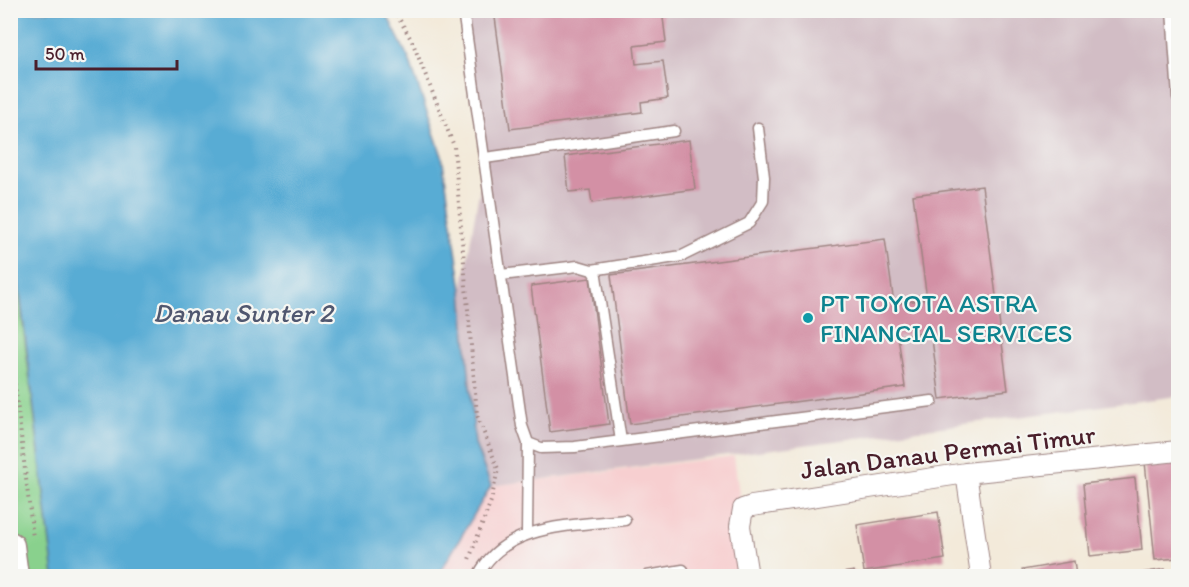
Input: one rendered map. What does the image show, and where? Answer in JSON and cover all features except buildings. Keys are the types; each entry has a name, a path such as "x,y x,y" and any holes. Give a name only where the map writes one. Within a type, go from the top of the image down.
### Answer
{"street":[{"name":"Jalan Danau Permai Timur","path":"748,576 740,526 743,509 752,506 966,473 1179,451"},
{"path":"966,473 981,576"},
{"path":"14,576 22,544"}],"lane":[{"path":"463,10 522,426 528,443 527,533"},
{"path":"1172,10 1179,97"},
{"path":"501,276 578,266 592,270 682,256 749,223 763,201 764,177 758,128"},
{"path":"485,158 674,131"},
{"path":"592,270 596,276 621,441"},
{"path":"528,443 542,448 621,441 932,401"},
{"path":"478,576 486,560 527,533 625,520"},
{"path":"647,576 683,570"}],"path":[{"path":"394,10 412,41 454,146 477,415 498,469 480,536 466,566"},
{"path":"10,342 22,544"}],"shaded area":[{"path":"462,11 1178,11 1178,396 491,486 475,444 462,290 485,158"},
{"path":"734,456 750,576 438,576 491,486"}],"green space":[{"path":"10,218 54,576 13,576 10,554"}],"water":[{"name":"Danau Sunter 2","path":"10,11 385,11 409,59 442,156 462,290 475,444 491,486 438,576 54,576 11,218"}],"place":[{"name":"PT TOYOTA ASTRA FINANCIAL SERVICES","path":"808,318"}]}
